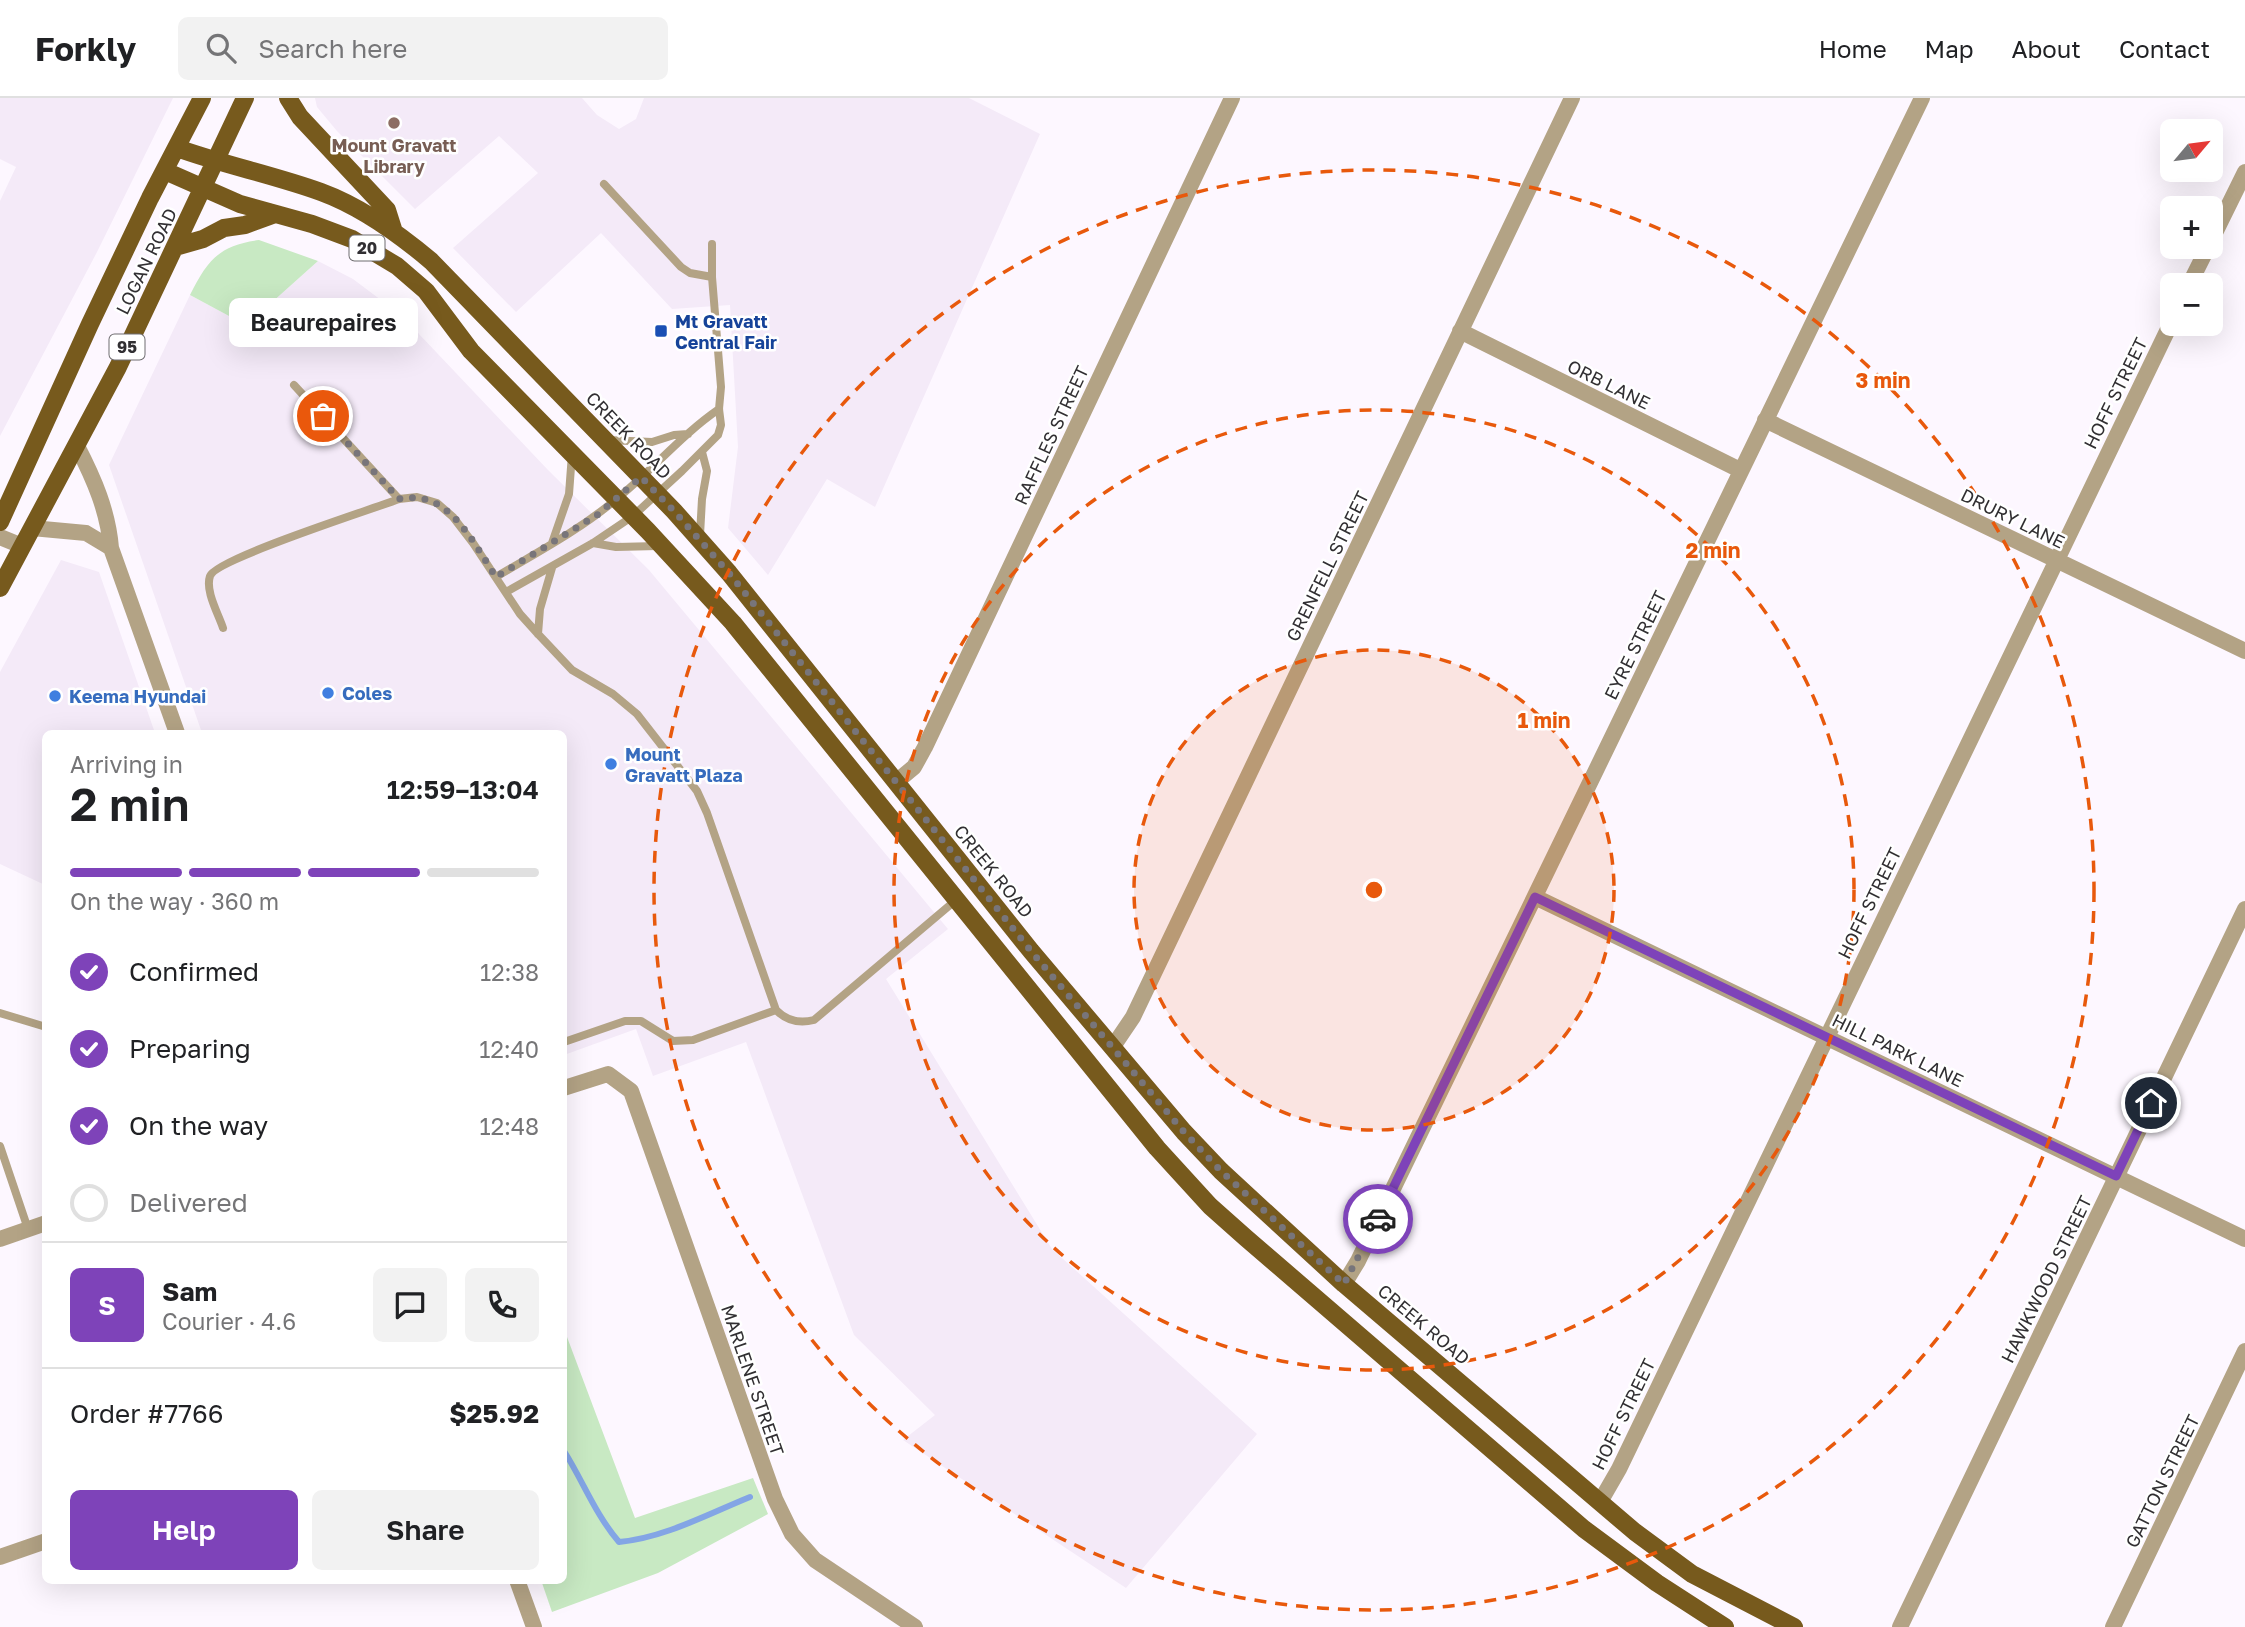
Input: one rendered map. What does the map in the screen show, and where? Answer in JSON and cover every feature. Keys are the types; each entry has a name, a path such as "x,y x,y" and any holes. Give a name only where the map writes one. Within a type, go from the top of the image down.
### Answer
{"main road":[{"name":"LOGAN ROAD","path":"0,522 68,370 202,98"},
{"name":"LOGAN ROAD","path":"0,588 118,367 204,190 245,98"},
{"path":"288,98 300,117 387,210 394,232"},
{"name":"CREEK ROAD","path":"177,148 323,193 394,232 421,253 699,539 772,626 1031,951 1184,1132 1221,1171 1344,1284 1666,1557 1692,1574 1794,1627"},
{"name":"20","path":"165,172 240,204 352,239 397,266 426,291 471,351 617,499 733,623 1157,1147 1210,1206 1584,1529 1657,1583 1725,1627"},
{"path":"175,247 202,239 224,228 246,225 275,214"}],"street":[{"name":"RAFFLES STREET","path":"896,782 914,767 925,747 1232,98"},
{"name":"GRENFELL STREET","path":"1112,1048 1133,1017 1572,98"},
{"name":"EYRE STREET","path":"1344,1284 1358,1261 1922,98"},
{"path":"2223,217 2245,172"},
{"name":"ORB LANE","path":"1460,331 1740,470"},
{"name":"HOFF STREET","path":"1600,1502 1625,1457 2165,336"},
{"name":"DRURY LANE","path":"1765,420 2245,651"},
{"path":"76,446 93,479 109,523 111,548 176,730"},
{"path":"32,528 86,533 111,548"},
{"path":"0,537 22,546"},
{"name":"HILL PARK LANE","path":"1535,897 2245,1239"},
{"name":"HAWKWOOD STREET","path":"1900,1627 2245,909"},
{"name":"MARLENE STREET","path":"567,1087 608,1074 631,1091 775,1499 792,1534 815,1560 915,1627"},
{"path":"0,1239 42,1224"},
{"name":"GATTON STREET","path":"2113,1627 2245,1351"},
{"path":"0,1557 42,1542"},
{"path":"518,1584 534,1627"}],"lane":[{"path":"604,184 681,267 690,273 712,277"},
{"path":"506,593 552,568 633,516 702,452 721,430 712,244"},
{"path":"294,385 399,499"},
{"path":"496,577 597,515 688,433 719,409"},
{"path":"605,440 652,442 688,433"},
{"path":"699,539 707,471 702,452"},
{"path":"552,543 569,494 572,453"},
{"path":"223,628 209,589 209,577 214,569 248,553 399,499 417,497 437,503 467,535 506,593 538,634 572,670 637,713 697,791 776,1010 783,1017 802,1023 814,1020 956,900"},
{"path":"593,543 616,547 661,546"},
{"path":"538,634 540,609 552,568"},
{"path":"567,1041 625,1021 641,1021 673,1041 693,1040 776,1010"},
{"path":"0,1013 42,1026"},
{"path":"0,1146 28,1229"}],"shaded area":[{"path":"0,98 173,98 97,252 0,436 0,201 16,167 0,159"},
{"path":"315,98 582,98 597,115 619,129 636,119 644,98 969,98 1040,134 875,507 827,479 768,575 728,528 738,447 730,305 672,309 601,233 516,312 453,248 538,173 499,136 415,209 337,131 317,107"},
{"name":"Mount Gravatt Plaza","path":"318,261 353,279 401,315 548,470 649,570 948,929 886,979 1052,1249 1257,1434 1126,1588 903,1440 935,1415 854,1335 746,1042 653,1076 636,1029 567,1054 567,730 201,730 109,465 190,295 255,330 270,304"},
{"path":"61,560 99,572 154,730 42,730 42,884 0,864 0,672"}],"green space":[{"path":"259,240 318,261 270,304 255,330 190,295 202,273 216,257 234,246"},
{"path":"567,1337 635,1518 753,1478 768,1514 658,1573 552,1612 542,1584 567,1584"}],"waterway":[{"path":"567,1456 596,1509 619,1542 653,1536 750,1497"}],"way so far":[{"path":"323,416 399,499 417,497 437,503 453,517 496,577 597,515 641,477 729,573 1031,951 1184,1132 1221,1171 1344,1284 1378,1219"}],"place":[{"name":"Mount Gravatt Library","path":"394,123"},
{"name":"Mt Gravatt Central Fair","path":"661,331"},
{"name":"Beaurepaires","path":"323,416"},
{"name":"Coles","path":"328,693"},
{"name":"Keema Hyundai","path":"55,696"},
{"name":"Mount Gravatt Plaza","path":"611,764"}],"route":[{"path":"1378,1219 1535,897 2116,1176 2151,1103"}]}
